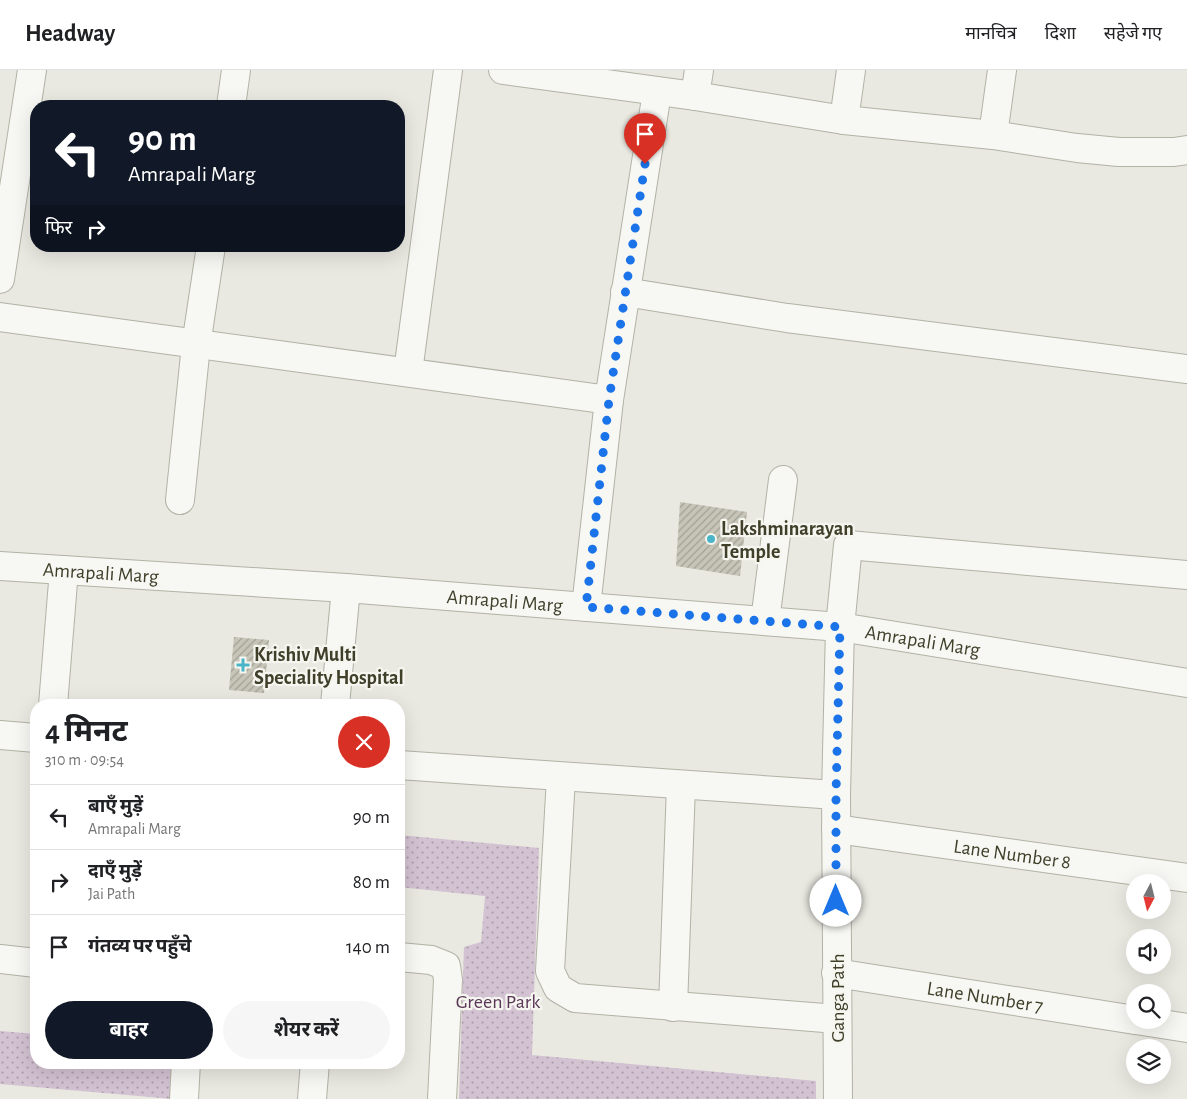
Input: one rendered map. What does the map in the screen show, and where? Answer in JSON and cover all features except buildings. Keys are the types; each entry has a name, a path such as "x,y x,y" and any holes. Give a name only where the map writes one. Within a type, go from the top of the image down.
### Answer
{"street":[{"path":"0,279 32,70"},
{"path":"232,100 236,70"},
{"path":"408,372 448,70"},
{"path":"503,70 540,72 657,92 697,83 844,120 993,135 1077,148 1119,152 1174,152 1187,150"},
{"path":"844,120 851,70"},
{"path":"993,135 1002,70"},
{"path":"586,607 609,400 657,92"},
{"path":"180,500 196,345 210,252"},
{"path":"625,292 787,318 1187,369"},
{"path":"0,317 609,400"},
{"path":"765,621 783,480"},
{"name":"Ganga Path","path":"838,1099 836,795 840,627 848,545 1187,575"},
{"name":"Amrapali Marg","path":"0,566 346,588 840,627 1187,683"},
{"path":"53,699 64,570"},
{"path":"337,699 346,588"},
{"path":"0,735 30,738"},
{"path":"405,765 836,795"},
{"path":"560,777 550,971 558,988 575,998 836,1020"},
{"path":"673,1007 681,784"},
{"name":"Lane Number 8","path":"836,829 1187,878"},
{"path":"405,958 431,960 446,966 448,980 442,1099"},
{"path":"0,959 30,962"},
{"name":"Lane Number 7","path":"836,973 1126,1019"},
{"name":"Lane Number 7","path":"1171,1026 1187,1028"},
{"path":"184,1099 186,1069"},
{"path":"312,1099 314,1069"}],"green space":[{"name":"Green Park","path":"405,836 539,848 532,1055 816,1081 816,1099 459,1099 464,947 481,942 485,896 405,888"},
{"path":"0,1031 30,1034 30,1069 176,1069 173,1099 0,1084"}],"place":[{"name":"Lakshminarayan Temple","path":"711,539"},
{"name":"Krishiv Multi Speciality Hospital","path":"243,665"}],"route":[{"path":"645,164 609,400 586,607 840,627 836,795 836,901"}]}
